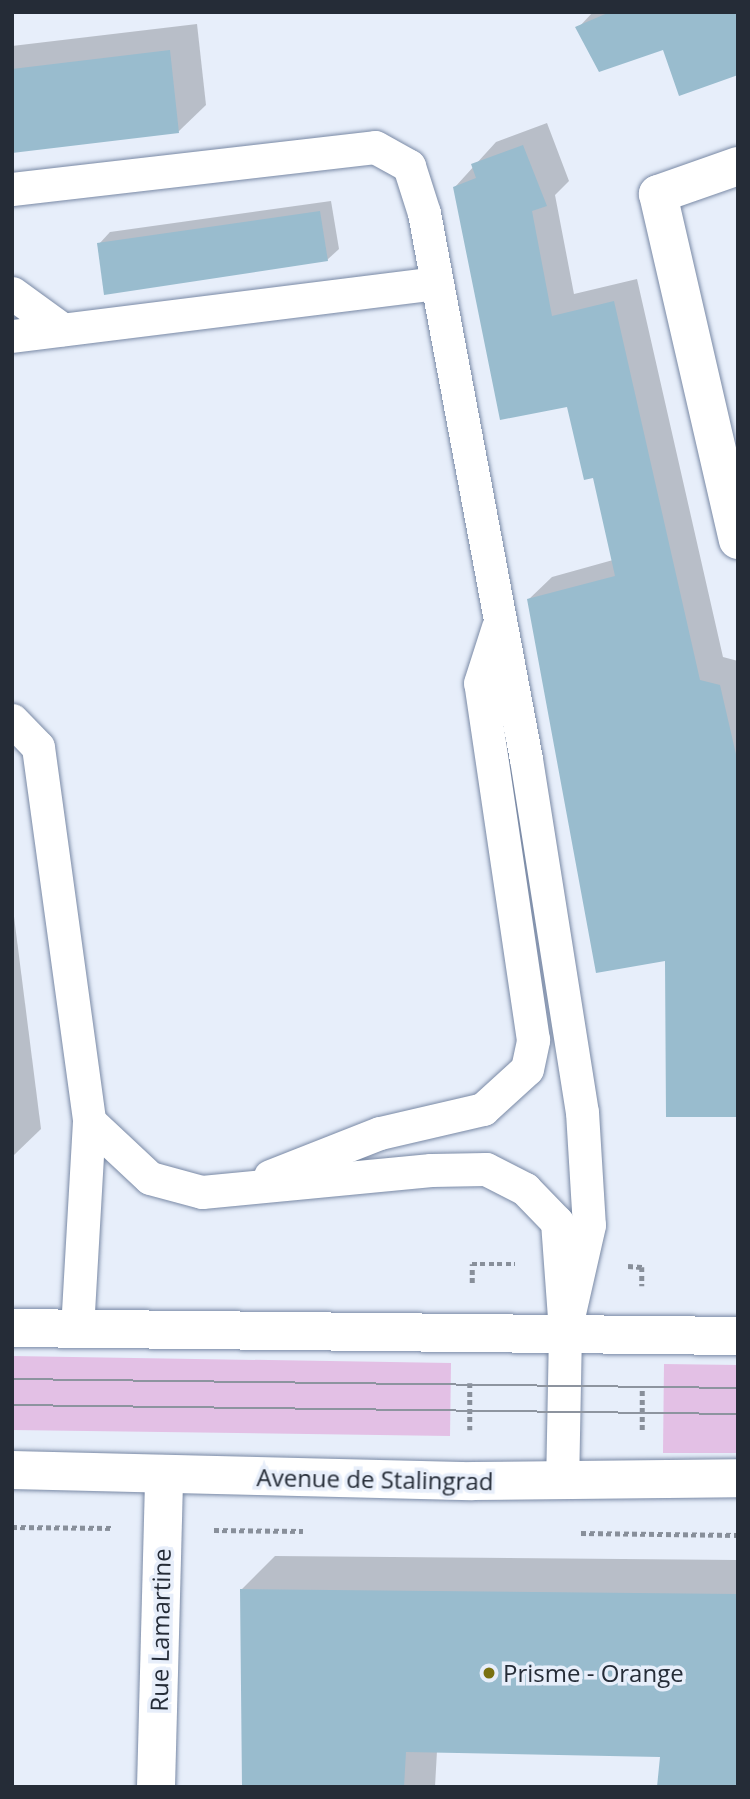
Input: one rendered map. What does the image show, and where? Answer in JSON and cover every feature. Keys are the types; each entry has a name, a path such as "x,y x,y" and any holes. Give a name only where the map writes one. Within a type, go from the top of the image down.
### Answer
{"main road":[{"path":"738,166 658,194 738,540"},
{"path":"12,1328 565,1331 738,1336"},
{"name":"Avenue de Stalingrad","path":"12,1470 562,1481 738,1478"},
{"name":"Rue Lamartine","path":"156,1787 164,1474"}],"lane":[{"path":"12,189 386,148 409,166 415,180 436,283 499,621 590,1175 589,1225 565,1331"},
{"path":"12,336 436,283"},
{"path":"12,293 62,329"},
{"path":"242,1188 380,1133 482,1109 527,1069 533,1040 480,683 499,621"},
{"path":"12,720 38,747 89,1121 76,1329"},
{"path":"89,1121 150,1178 202,1192 486,1169 525,1189 557,1222 565,1331 562,1481"}],"shaded area":[{"path":"12,1356 451,1363 450,1436 12,1430"},
{"path":"664,1364 738,1365 738,1453 663,1453"}],"building":[{"path":"610,12 738,12 738,75 679,96 663,50 599,72 575,27"},
{"path":"170,50 179,133 12,153 12,69"},
{"path":"523,145 547,206 532,211 552,316 614,301 700,680 720,685 738,763 738,1117 666,1117 665,961 596,973 527,599 615,576 593,478 584,480 567,407 500,420 453,187 476,178 471,164"},
{"path":"320,211 328,261 104,295 97,243"},
{"name":"Prisme - Orange","path":"240,1589 738,1594 738,1787 657,1787 660,1757 406,1752 404,1787 242,1787"}],"tram line":[{"path":"12,1379 738,1388"},
{"path":"12,1405 738,1414"}],"place":[{"name":"Prisme - Orange","path":"489,1673"}]}
